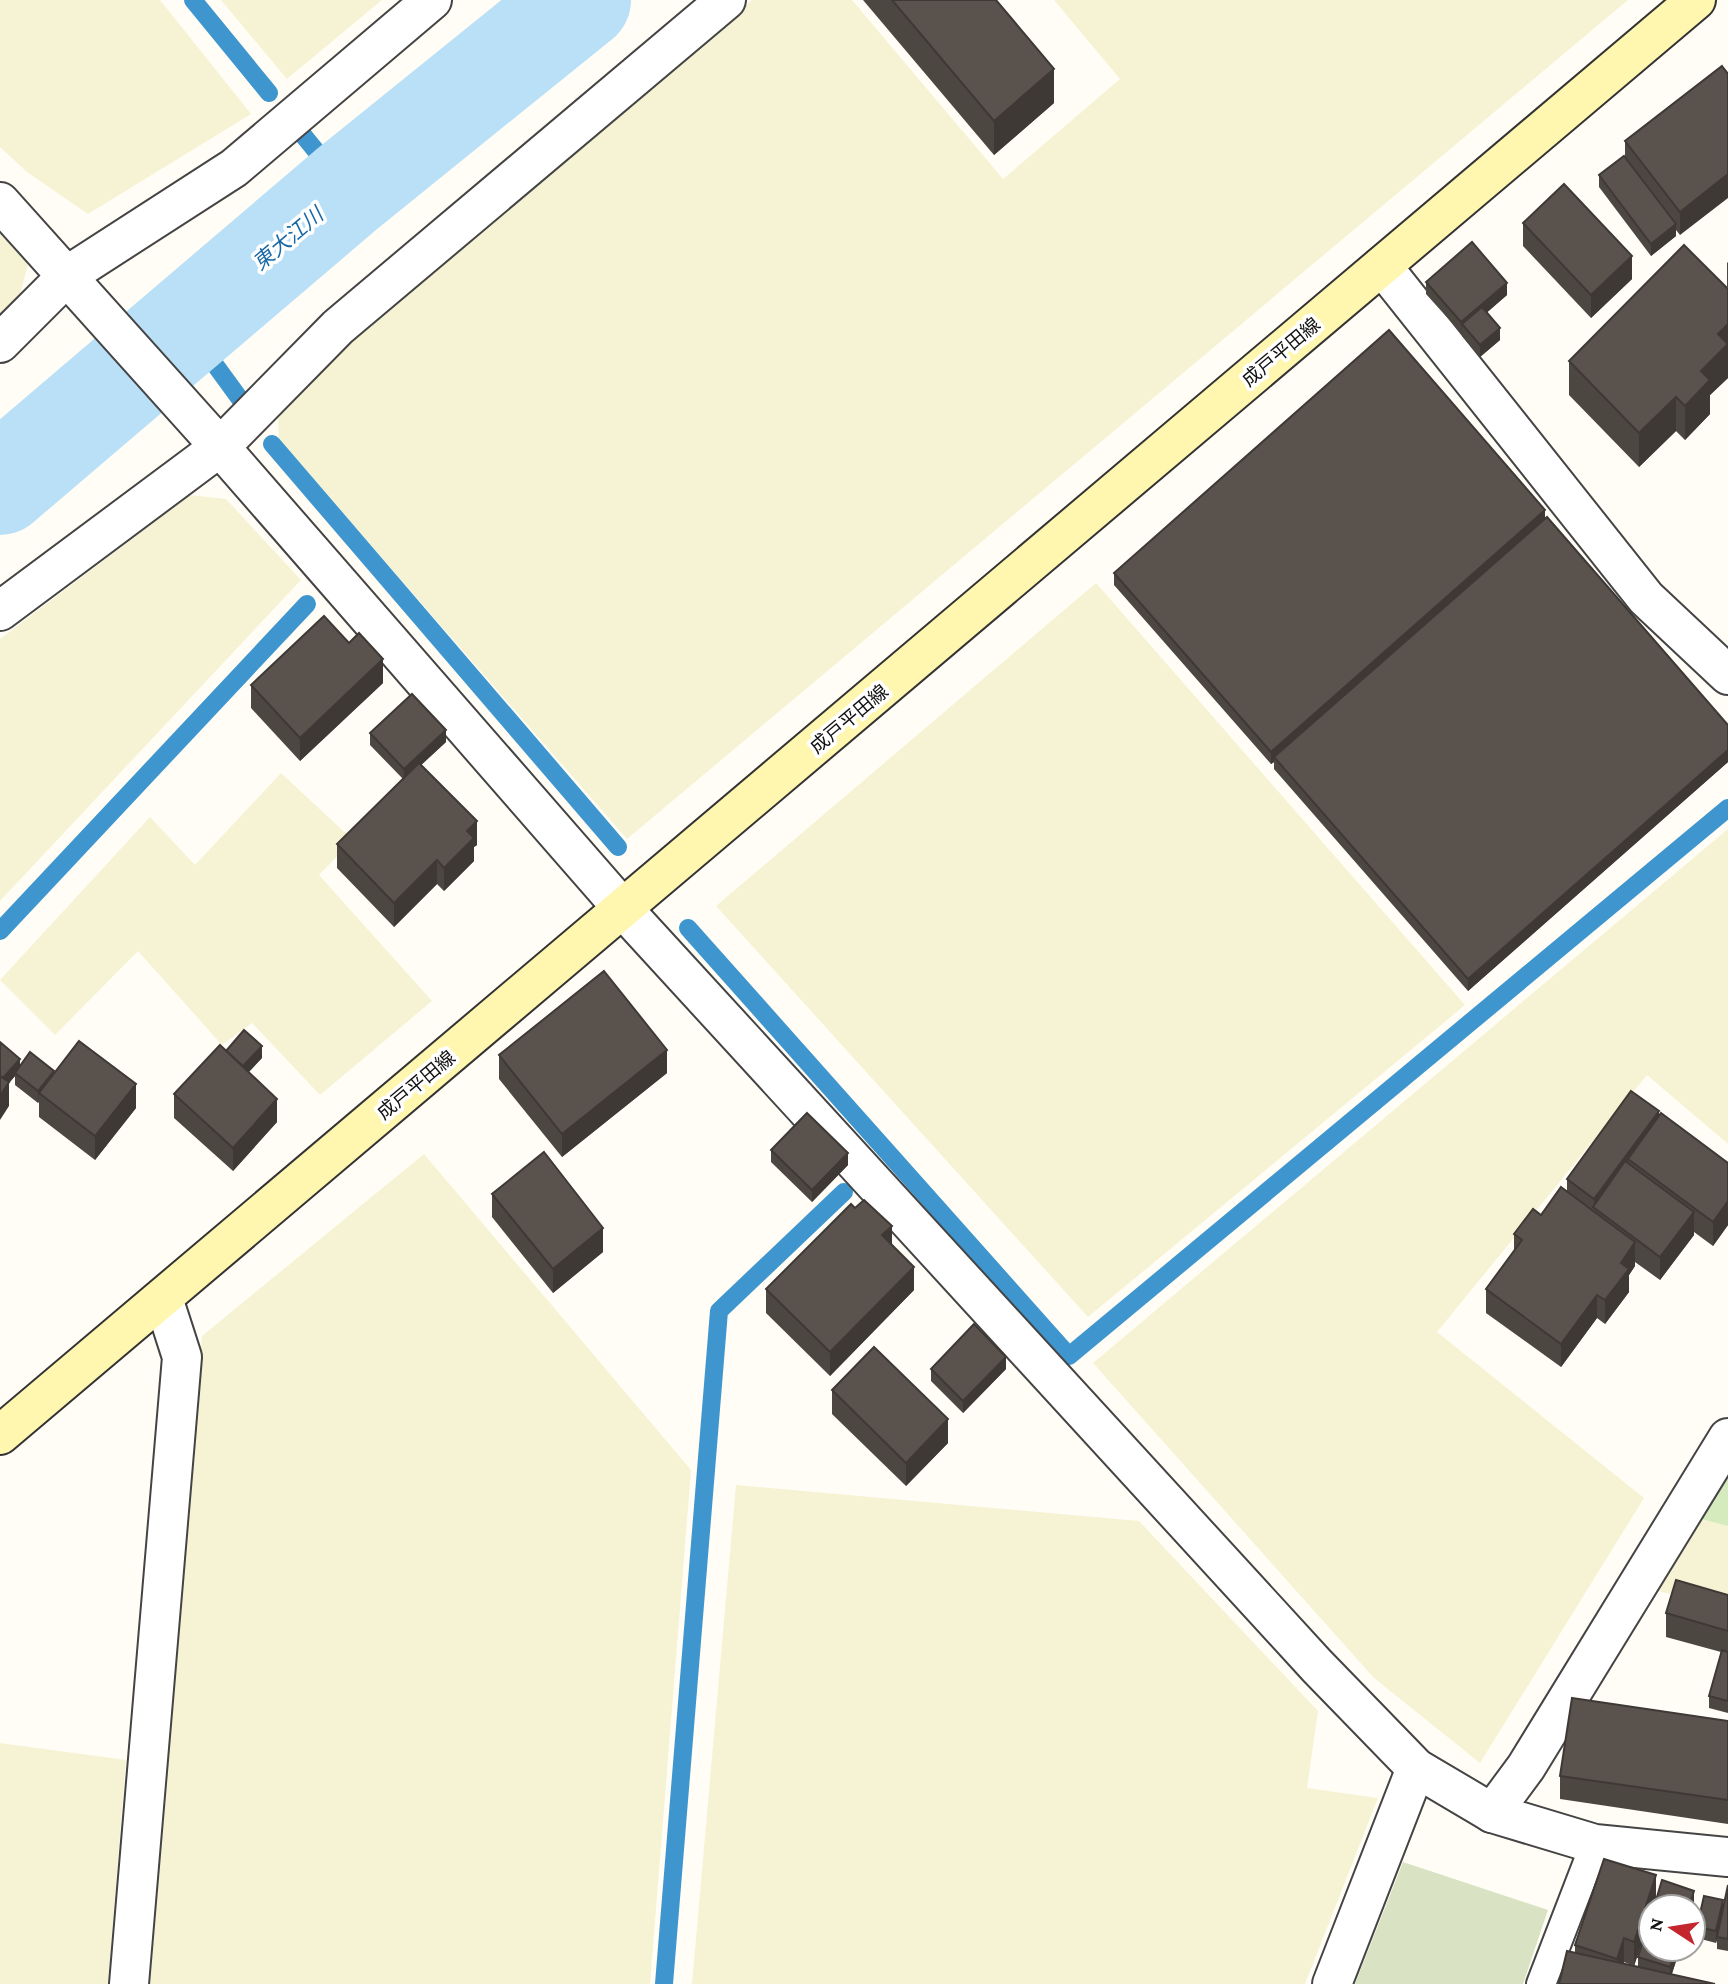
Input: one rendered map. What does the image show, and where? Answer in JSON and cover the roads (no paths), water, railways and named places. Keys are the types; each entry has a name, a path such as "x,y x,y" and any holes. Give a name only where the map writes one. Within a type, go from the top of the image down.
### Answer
{"main road":[{"name":"成戸平田線","path":"0,1435 624,910 1696,0"}],"street":[{"path":"0,343 78,288 234,168 432,0"},
{"path":"0,611 208,433 726,0"},
{"path":"0,202 208,433 624,910 1307,1656 1416,1768 1492,1813 1595,1844 1728,1857"},
{"path":"1382,266 1646,598 1728,675"},
{"path":"129,1984 182,1357 163,1298"},
{"path":"1492,1813 1526,1767 1728,1437"},
{"path":"1332,1984 1416,1768"}],"lane":[{"path":"1541,1984 1595,1844"}],"waterway":[{"path":"193,0 269,93"},
{"name":"東大江川","path":"0,485 347,189 581,0"},
{"path":"303,135 347,189"},
{"path":"186,325 240,399"},
{"path":"272,444 618,847"},
{"path":"0,931 307,604"},
{"path":"688,928 1069,1356 1728,808"},
{"path":"664,1984 719,1311 844,1192"}]}
